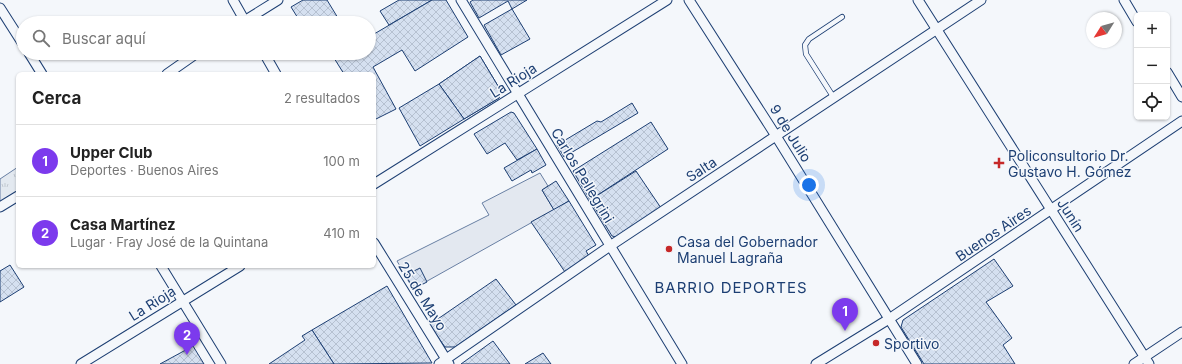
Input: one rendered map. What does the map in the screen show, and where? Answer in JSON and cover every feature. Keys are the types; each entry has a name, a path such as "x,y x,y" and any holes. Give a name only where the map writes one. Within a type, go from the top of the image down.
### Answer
{"street":[{"path":"233,0 241,16"},
{"path":"253,16 278,0"},
{"name":"Carlos Pellegrini","path":"461,0 682,364"},
{"name":"La Rioja","path":"376,183 667,0"},
{"name":"9 de Julio","path":"690,0 917,364"},
{"name":"Junín","path":"918,0 1147,361"},
{"name":"Salta","path":"445,362 610,246 981,0"},
{"path":"1124,0 1134,17"},
{"path":"0,8 16,33"},
{"path":"33,60 41,72"},
{"path":"170,72 188,60"},
{"path":"268,60 275,72"},
{"path":"1170,77 1182,97"},
{"name":"Buenos Aires","path":"816,364 889,319 1051,211 1182,121"},
{"path":"0,207 16,197"},
{"name":"25 de Mayo","path":"376,246 445,362"},
{"path":"162,268 221,364"},
{"name":"La Rioja","path":"80,364 182,300 237,268"},
{"path":"1134,364 1147,361 1182,332"}],"lane":[{"path":"834,98 806,54 805,45 809,39 842,17"}],"green space":[{"path":"16,168 16,193 0,203 0,179"}],"shaded area":[{"path":"540,173 548,186 542,190 554,210 413,289 397,261 489,215 482,203"}],"building":[{"path":"303,0 327,0 337,16 297,16 291,7"},
{"path":"399,0 432,0 389,25 380,11"},
{"path":"432,0 446,0 468,37 415,71 402,50 373,67 376,72 343,72 335,60 376,60 376,33"},
{"path":"473,0 527,0 512,9 508,1 479,18 470,2"},
{"path":"512,9 530,39 501,55 484,25"},
{"path":"480,56 501,91 499,98 464,119 439,84","holes":["474,76 483,90 467,101 458,87"]},
{"path":"480,56 501,91 499,98 464,119 439,84"},
{"path":"376,72 396,109 376,119"},
{"path":"439,84 464,119 420,146 399,108"},
{"path":"632,103 638,113 564,157 557,145 597,121 601,122"},
{"path":"511,112 514,113 537,149 517,160 505,143 487,154 474,134"},
{"path":"651,122 668,149 590,200 573,171"},
{"path":"537,149 546,165 532,173 531,170 512,181 504,168"},
{"path":"636,171 661,208 616,237 612,236 590,200"},
{"path":"556,181 569,201 554,210 542,190"},
{"path":"569,201 596,245 586,251 589,256 565,272 531,222"},
{"path":"994,259 1013,286 986,302 1012,338 1003,345 1015,364 924,364 901,327 903,320"},
{"path":"10,265 24,287 0,302 0,271"},
{"path":"420,268 427,282 413,289 406,275"},
{"path":"496,279 516,305 455,347 445,347 429,325"},
{"path":"387,286 432,363 334,364 312,330"},
{"path":"312,330 334,364 269,364 305,340 302,336"},
{"path":"493,341 510,364 461,364"},
{"path":"193,346 204,364 160,364"},
{"path":"543,353 551,364 525,364"}],"place":[{"name":"Policonsultorio Dr. Gustavo H. Gómez","path":"999,163"},
{"name":"Casa del Gobernador Manuel Lagraña","path":"669,249"},
{"name":"Upper Club","path":"845,331"},
{"name":"Sportivo","path":"876,343"},
{"name":"Casa Martínez","path":"187,355"}],"district":[{"name":"BARRIO DEPORTES","path":"731,287"}]}
